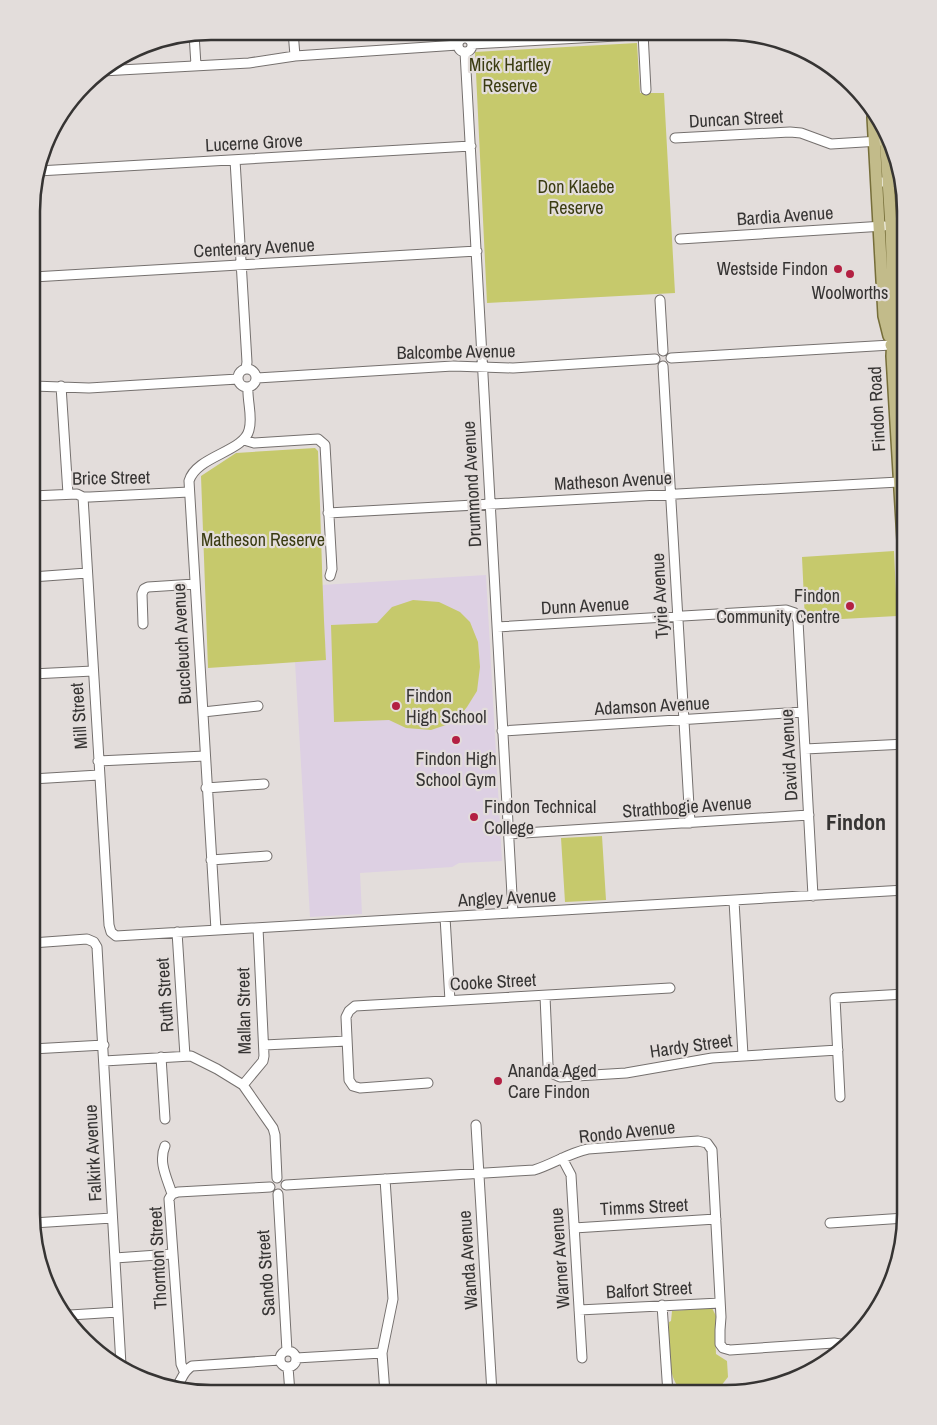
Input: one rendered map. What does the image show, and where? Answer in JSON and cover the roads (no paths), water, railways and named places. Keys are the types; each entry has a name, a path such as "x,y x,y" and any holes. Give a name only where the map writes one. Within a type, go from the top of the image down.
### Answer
{"main road":[{"name":"Findon Road","path":"883,144 888,181 886,226 881,265 884,316 891,345"},
{"name":"Findon Road","path":"886,226 892,272 894,316 891,345 897,447"},
{"path":"881,265 892,272"},
{"path":"894,316 897,324"},
{"path":"891,345 897,345"},
{"path":"891,345 897,350"},
{"path":"893,376 897,370"}],"street":[{"path":"294,40 295,56"},
{"path":"460,40 458,45 460,51 465,52 471,50 472,44 470,40"},
{"path":"472,44 534,40"},
{"path":"643,40 646,90"},
{"path":"194,41 196,65"},
{"path":"114,70 249,62 295,56 458,45"},
{"name":"Drummond Avenue","path":"465,52 513,913"},
{"name":"Duncan Street","path":"675,138 790,132 801,133 832,144 880,138"},
{"name":"Lucerne Grove","path":"45,171 471,146"},
{"path":"235,160 246,369"},
{"name":"Bardia Avenue","path":"680,239 886,226"},
{"name":"Centenary Avenue","path":"40,277 477,251"},
{"path":"660,300 663,351"},
{"path":"671,358 891,345"},
{"path":"663,351 668,352 671,358 670,363 664,366 659,365 655,359 658,352 663,351"},
{"name":"Balcombe Avenue","path":"257,378 453,366 513,368 655,359"},
{"name":"Tyrie Avenue","path":"664,366 690,823"},
{"path":"246,369 252,370 257,378 253,385 248,387 240,384 238,379 241,371 246,369"},
{"path":"40,386 88,388 238,379"},
{"path":"61,386 68,494"},
{"path":"248,387 249,431 244,440 254,443 318,439 325,445 332,569 330,576"},
{"name":"Buccleuch Avenue","path":"216,930 204,756 189,482 195,470 244,440"},
{"name":"Matheson Avenue","path":"328,513 897,482"},
{"name":"Brice Street","path":"40,496 78,494 83,497 189,492"},
{"name":"Mill Street","path":"83,497 98,760 111,932"},
{"path":"40,577 87,574"},
{"path":"144,624 142,594 144,589 148,587 195,584"},
{"name":"Dunn Avenue","path":"497,627 786,610 795,613"},
{"name":"David Avenue","path":"795,613 798,621 813,896"},
{"path":"40,674 93,671"},
{"path":"202,712 258,706"},
{"name":"Adamson Avenue","path":"502,731 803,712"},
{"path":"805,748 897,744"},
{"path":"98,760 204,756"},
{"path":"40,779 99,775"},
{"path":"206,788 264,784"},
{"name":"Strathbogie Avenue","path":"508,834 808,815"},
{"path":"211,860 267,856"},
{"name":"Angley Avenue","path":"111,932 116,936 897,891"},
{"path":"734,901 743,1055"},
{"path":"445,917 450,1001"},
{"name":"Mallan Street","path":"242,1085 263,1061 264,1045 258,928"},
{"name":"Ruth Street","path":"177,932 185,1056"},
{"name":"Falkirk Avenue","path":"40,942 87,939 94,942 97,947 121,1359"},
{"name":"Cooke Street","path":"428,1084 360,1088 353,1086 349,1080 346,1017 349,1011 355,1006 670,988"},
{"path":"840,1097 835,998 897,994"},
{"name":"Hardy Street","path":"545,996 548,1066 551,1073 560,1077 626,1073 712,1058 838,1050"},
{"path":"264,1045 347,1041"},
{"path":"40,1049 104,1045"},
{"path":"104,1061 191,1056 217,1069 242,1085 273,1128 277,1178"},
{"path":"161,1057 164,1119"},
{"name":"Wanda Avenue","path":"476,1125 492,1385"},
{"name":"Rondo Avenue","path":"286,1185 534,1170 588,1148 698,1141 707,1143 712,1150 720,1303 720,1344 723,1348 730,1350 837,1344"},
{"name":"Thornton Street","path":"165,1146 162,1152 164,1176 172,1194 169,1199 172,1254 181,1364 184,1371"},
{"name":"Warner Avenue","path":"562,1158 571,1175 582,1358"},
{"path":"277,1178 283,1180 286,1185 283,1192 278,1194 272,1191 270,1187 272,1180 277,1178"},
{"path":"384,1385 382,1354 393,1299 385,1178"},
{"path":"172,1194 178,1192 270,1187"},
{"name":"Sando Street","path":"278,1194 287,1351"},
{"path":"40,1223 112,1218"},
{"name":"Timms Street","path":"574,1228 716,1219"},
{"path":"830,1223 897,1219"},
{"path":"115,1258 172,1254"},
{"name":"Balfort Street","path":"579,1310 720,1303"},
{"path":"662,1305 667,1385"},
{"path":"73,1315 118,1312"},
{"path":"280,1360 281,1355 287,1351 292,1352 296,1358"},
{"path":"296,1358 382,1354"},
{"path":"288,1367 293,1365 296,1358"},
{"path":"180,1382 184,1371 192,1366 280,1360"},
{"path":"280,1360 282,1364 288,1367"},
{"path":"288,1367 289,1385"}],"place":[{"name":"Westside Findon","path":"838,269"},
{"name":"Woolworths","path":"850,274"},
{"name":"Findon Community Centre","path":"850,606"},
{"name":"Findon High School","path":"396,706"},
{"name":"Findon High School Gym","path":"456,740"},
{"name":"Findon Technical College","path":"474,817"},
{"name":"Ananda Aged Care Findon","path":"498,1081"}],"district":[{"name":"Findon","path":"856,822"}],"park label":[{"name":"Mick Hartley Reserve","path":"510,75"},
{"name":"Don Klaebe Reserve","path":"576,197"},
{"name":"Matheson Reserve","path":"263,540"}]}
